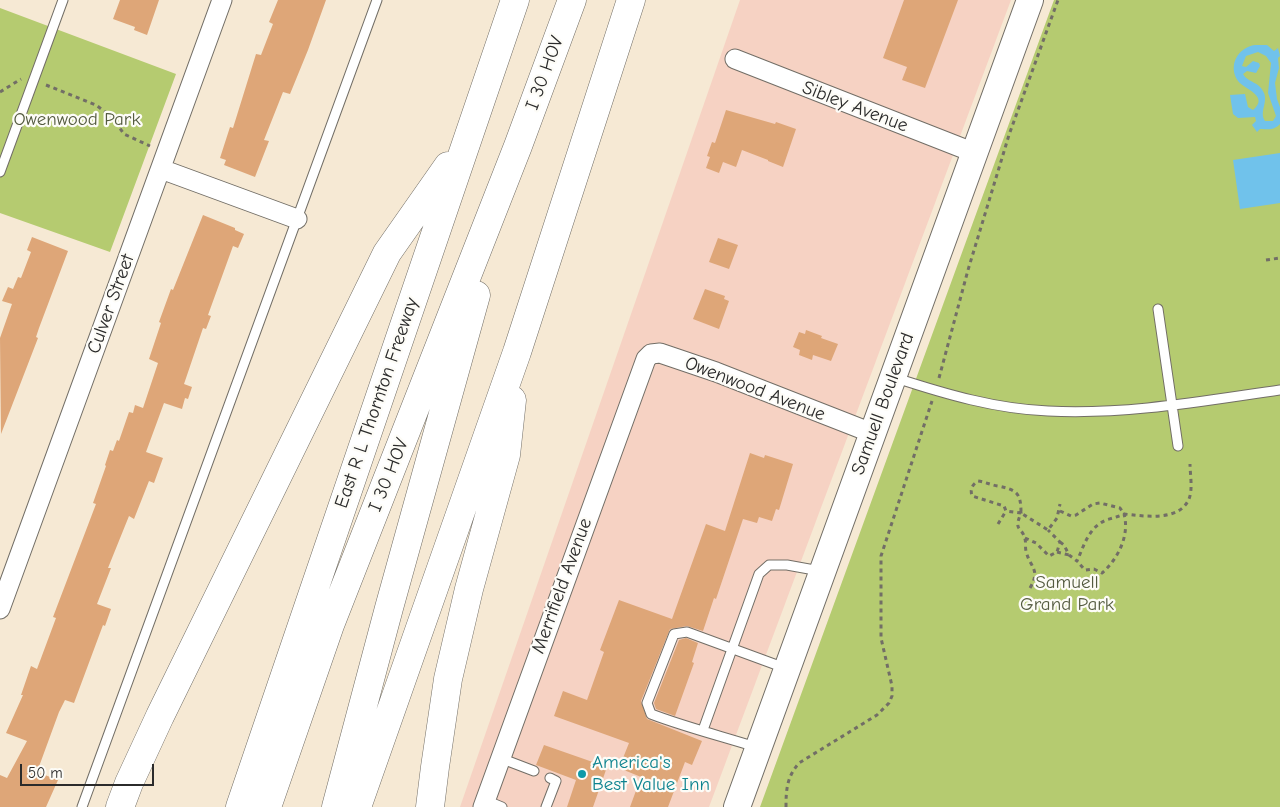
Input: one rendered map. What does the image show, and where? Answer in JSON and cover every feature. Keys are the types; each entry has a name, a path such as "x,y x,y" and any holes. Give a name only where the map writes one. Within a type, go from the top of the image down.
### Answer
{"highway":[{"name":"East R L Thornton Freeway","path":"240,807 465,142 515,0"},
{"name":"I 30 HOV","path":"518,146 560,0"},
{"name":"I 30 HOV","path":"267,807 330,625 518,146 572,0"},
{"path":"357,807 517,352 631,0"},
{"path":"120,807 160,716 387,253 465,142"},
{"path":"255,764 413,398 518,146"},
{"path":"336,807 389,608 518,146"},
{"path":"430,807 448,679 469,590 506,454 517,352"}],"main road":[{"name":"Samuell Boulevard","path":"737,807 1030,0"}],"street":[{"name":"Culver Street","path":"0,609 222,0"},
{"name":"Sibley Avenue","path":"735,59 975,154"},
{"path":"164,161 297,219"},
{"name":"Owenwood Avenue","path":"642,365 651,354 660,353 716,372 872,433"},
{"name":"Merrifield Avenue","path":"490,805 500,758 642,365"}],"lane":[{"path":"0,172 63,0"},
{"path":"82,807 377,0"},
{"path":"1158,309 1178,446"},
{"path":"893,377 935,391 1008,407 1047,411 1118,410 1172,405 1280,390"},
{"path":"702,730 758,574 770,565 787,565 823,572"},
{"path":"758,747 702,730 685,727 651,714 647,702 674,634 687,632 787,669"},
{"path":"500,758 534,772"},
{"path":"546,807 556,781 550,778"}],"path":[{"path":"786,807 788,782 792,771 799,763 877,715 889,703 892,696 892,686 881,638 881,556 942,371 968,270 1009,135 1058,0"},
{"path":"0,92 26,78 96,105 112,116 124,134 164,161"},
{"path":"1266,260 1280,258"},
{"path":"1077,561 1087,537 1096,526 1107,520 1124,514 1156,516 1174,513 1182,508 1188,499 1190,490 1190,464"},
{"path":"1006,511 1001,504 972,496 973,484 978,481 1007,487 1015,491 1020,497 1019,530 1025,538 1036,543 1050,556 1057,552 1060,542"},
{"path":"1057,552 1068,555 1085,570 1094,569 1102,573 1109,567 1121,546 1126,524 1124,514 1120,508 1100,503 1093,504 1076,515 1071,516 1060,511"},
{"path":"1048,530 1057,518 1060,504"},
{"path":"1006,511 1021,513 1032,518 1064,545 1068,555"},
{"path":"998,524 1006,511"},
{"path":"1025,538 1026,553 1035,572 1035,578 1030,588"}],"shaded area":[{"path":"740,0 1011,0 709,807 460,807"}],"green space":[{"name":"Samuell Grand Park","path":"1054,0 1280,0 1280,807 760,807"},
{"name":"Owenwood Park","path":"0,8 176,74 110,252 0,213"}],"water":[{"path":"1267,45 1274,51 1278,48 1280,56 1278,58 1279,68 1275,83 1280,107 1280,124 1273,129 1260,129 1257,132 1252,125 1256,121 1255,117 1238,118 1233,114 1230,95 1245,94 1248,107 1253,110 1259,101 1254,93 1238,81 1235,75 1234,63 1236,58 1249,46","holes":["1258,52 1266,56 1271,63 1268,93 1276,116 1273,121 1265,121 1263,118 1265,97 1262,89 1243,74 1247,71 1256,73 1260,66 1259,63 1253,61 1246,67 1242,66 1246,56"]},
{"path":"1280,153 1280,203 1240,209 1233,160"}],"building":[{"path":"120,0 159,0 147,35 134,30 135,27 113,19"},
{"path":"278,0 326,0 290,94 283,92 264,140 269,141 255,177 224,165 226,160 220,158 230,127 233,128 256,54 261,55 273,24 269,22"},
{"path":"904,0 958,0 925,88 902,80 907,67 883,58"},
{"path":"726,110 775,124 776,122 796,129 783,167 742,150 736,167 723,162 719,173 706,168 710,157 707,156 712,142 715,143"},
{"path":"203,215 235,228 235,230 244,234 238,248 233,246 208,315 211,316 206,329 203,328 184,384 192,387 188,399 185,398 182,409 164,403 146,452 163,458 154,483 149,481 134,519 129,516 108,568 111,568 97,604 111,609 105,626 103,625 74,703 65,700 37,772 58,780 46,807 0,807 0,775 7,778 27,741 6,733 23,695 21,695 31,666 37,669 56,618 53,617 96,504 93,503 110,450 113,451 117,440 119,441 129,412 133,413 135,405 143,408 158,363 149,359 161,323 159,322"},
{"path":"32,237 68,251 39,328 36,337 38,338 1,434 0,338 12,304 2,301 8,287 13,289 18,277 21,278 31,252 27,250"},
{"path":"718,238 738,245 729,269 709,262"},
{"path":"705,289 725,296 724,299 729,301 719,329 693,319"},
{"path":"806,330 838,344 831,361 813,355 812,360 799,355 800,350 793,347 799,332 805,334"},
{"path":"750,453 764,458 765,455 793,464 779,510 776,509 772,521 759,517 757,523 743,519 703,631 687,626 670,629 641,701 647,719 702,741 692,765 685,762 668,807 630,807 641,777 619,768 629,743 554,716 563,691 587,700 604,652 600,650 619,600 672,619 706,524 725,531"},
{"path":"686,638 698,643 692,662 694,663 675,716 656,709 654,703 679,640"},
{"name":"America's Best Value Inn","path":"544,745 607,767 593,807 567,807 576,780 536,765"}],"place":[{"name":"America's Best Value Inn","path":"582,774"}]}
